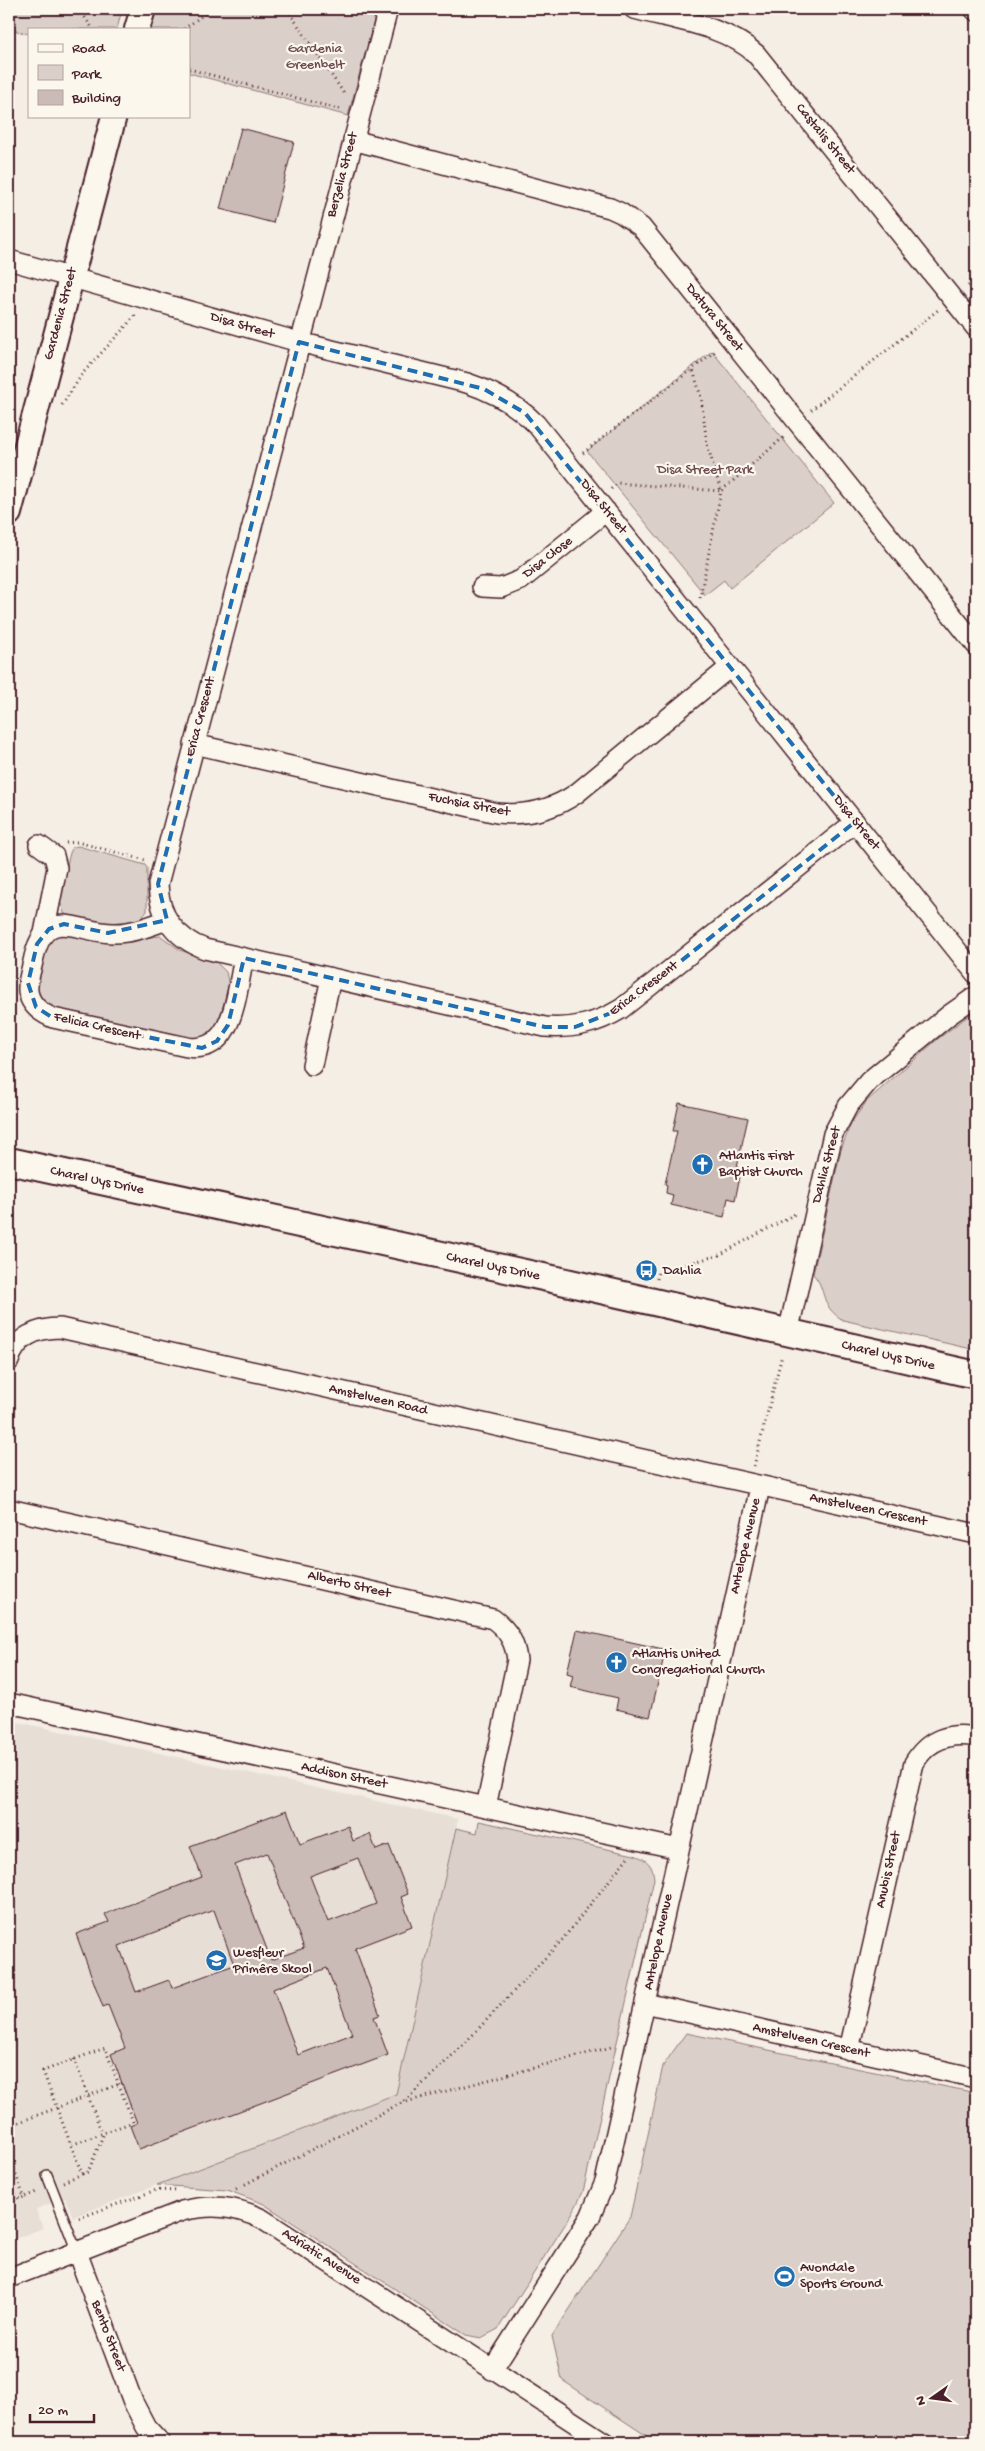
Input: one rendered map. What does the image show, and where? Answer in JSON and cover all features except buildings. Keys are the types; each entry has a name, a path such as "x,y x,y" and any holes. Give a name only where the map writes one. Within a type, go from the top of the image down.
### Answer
{"main road":[{"name":"Charel Uys Drive","path":"9,1161 976,1375"}],"street":[{"path":"137,28 143,9"},
{"name":"Berzelia Street","path":"299,342 388,9"},
{"name":"Castalis Street","path":"634,9 723,33 741,41 756,54 976,328"},
{"name":"Gardenia Street","path":"9,513 113,118"},
{"name":"Datura Street","path":"353,140 621,213 641,227 976,645"},
{"name":"Disa Street","path":"9,260 72,276 299,342 484,389 501,396 525,413 569,464 976,974"},
{"name":"Erica Crescent","path":"299,342 158,884 158,897 167,920 183,938 193,945 244,958 544,1027 575,1027 590,1024 621,1009 855,822"},
{"name":"Disa Close","path":"482,588 501,588 521,580 603,507"},
{"name":"Fuchsia Street","path":"194,744 497,813 525,814 552,807 577,792 730,667"},
{"name":"Felicia Crescent","path":"39,845 54,856 57,868 44,933 37,944 28,983 31,1000 41,1012 53,1018 194,1049 209,1046 224,1034 228,1025 244,958"},
{"path":"44,933 64,924 118,933 137,930 167,920"},
{"path":"312,1065 331,978"},
{"name":"Dahlia Street","path":"788,1333 833,1134 839,1120 857,1092 869,1081 949,1015 976,996"},
{"name":"Amstelveen Road","path":"9,1361 14,1349 28,1335 43,1329 60,1328 754,1485"},
{"name":"Amstelveen Crescent","path":"754,1485 976,1534"},
{"name":"Antelope Avenue","path":"492,2370 596,2206 608,2169 679,1849 754,1485"},
{"name":"Alberto Street","path":"9,1509 484,1615 494,1619 509,1633 516,1650 517,1660 486,1807"},
{"name":"Addison Street","path":"9,1703 679,1849"},
{"name":"Anubis Street","path":"849,2050 914,1763 924,1748 940,1738 958,1735 976,1738"},
{"name":"Amstelveen Crescent","path":"645,2003 976,2078"},
{"name":"Adriatic Avenue","path":"9,2278 182,2210 221,2206 235,2208 262,2218 604,2442"},
{"name":"Bento Street","path":"77,2252 133,2402 146,2428 160,2442"}],"lane":[{"path":"48,2175 77,2252"}],"path":[{"path":"79,9 92,28"},
{"path":"185,28 211,9"},
{"path":"287,9 359,117"},
{"path":"190,69 330,106 359,117"},
{"path":"58,413 83,373 141,310 154,300"},
{"path":"569,464 693,370 730,338"},
{"path":"603,507 617,483 721,492 707,444 701,396 693,370"},
{"path":"39,845 77,842 131,858 163,863"},
{"path":"650,1302 658,1272 719,1255 793,1214 816,1206"},
{"path":"754,1485 788,1333"},
{"path":"401,2103 464,2044 556,1947 634,1850 638,1840"},
{"path":"221,2206 228,2193 401,2103 621,2045 635,2048"},
{"path":"71,2145 133,2122 120,2083 105,2048 43,2071 71,2145 82,2174"},
{"path":"9,2186 19,2199 88,2172 103,2133 74,2060"},
{"path":"9,2126 120,2083"},
{"path":"9,2156 24,2197"},
{"path":"66,2224 156,2190 183,2191"}],"highlighted area":[{"path":"299,342 484,389 525,413 855,822 621,1009 575,1027 545,1027 244,958 228,1025 217,1041 202,1048 53,1018 36,1007 28,983 37,944 49,929 64,924 108,933 167,920 158,884"}],"shaded area":[{"name":"Wesfleur Primêre Skool","path":"9,1720 458,1819 396,2094 73,2217 65,2198 36,2209 43,2228 9,2241"}],"green space":[{"path":"9,9 122,9 117,28 28,28 28,34 9,29"},
{"name":"Gardenia Greenbelt","path":"155,9 377,9 348,116 190,73 190,28 150,28"},
{"name":"Disa Street Park","path":"712,351 834,503 730,588 724,580 705,595 587,451"},
{"path":"78,846 145,865 147,868 147,911 141,919 114,926 72,918 64,913 59,898 70,853 73,847"},
{"path":"65,931 110,941 161,936 180,950 217,963 226,972 229,986 219,1027 201,1041 47,1007 38,997 35,985 46,945 51,938"},
{"path":"976,1010 976,1350 843,1320 826,1303 818,1280 813,1274 841,1150 851,1123 867,1101 939,1038"},
{"path":"479,1821 634,1855 648,1863 654,1879 583,2192 573,2212 498,2329 481,2338 466,2335 264,2204 227,2190 157,2185 396,2094 456,1828 477,1833"},
{"name":"Avondale Sports Ground","path":"686,2033 976,2093 976,2442 656,2442 562,2380 552,2336 630,2217 663,2066"}],"place":[{"name":"Atlantis First Baptist Church","path":"703,1164"},
{"name":"Dahlia","path":"647,1271"},
{"name":"Atlantis United Congregational Church","path":"616,1662"},
{"name":"Wesfleur Primêre Skool","path":"217,1961"},
{"name":"Avondale Sports Ground","path":"784,2276"}]}
